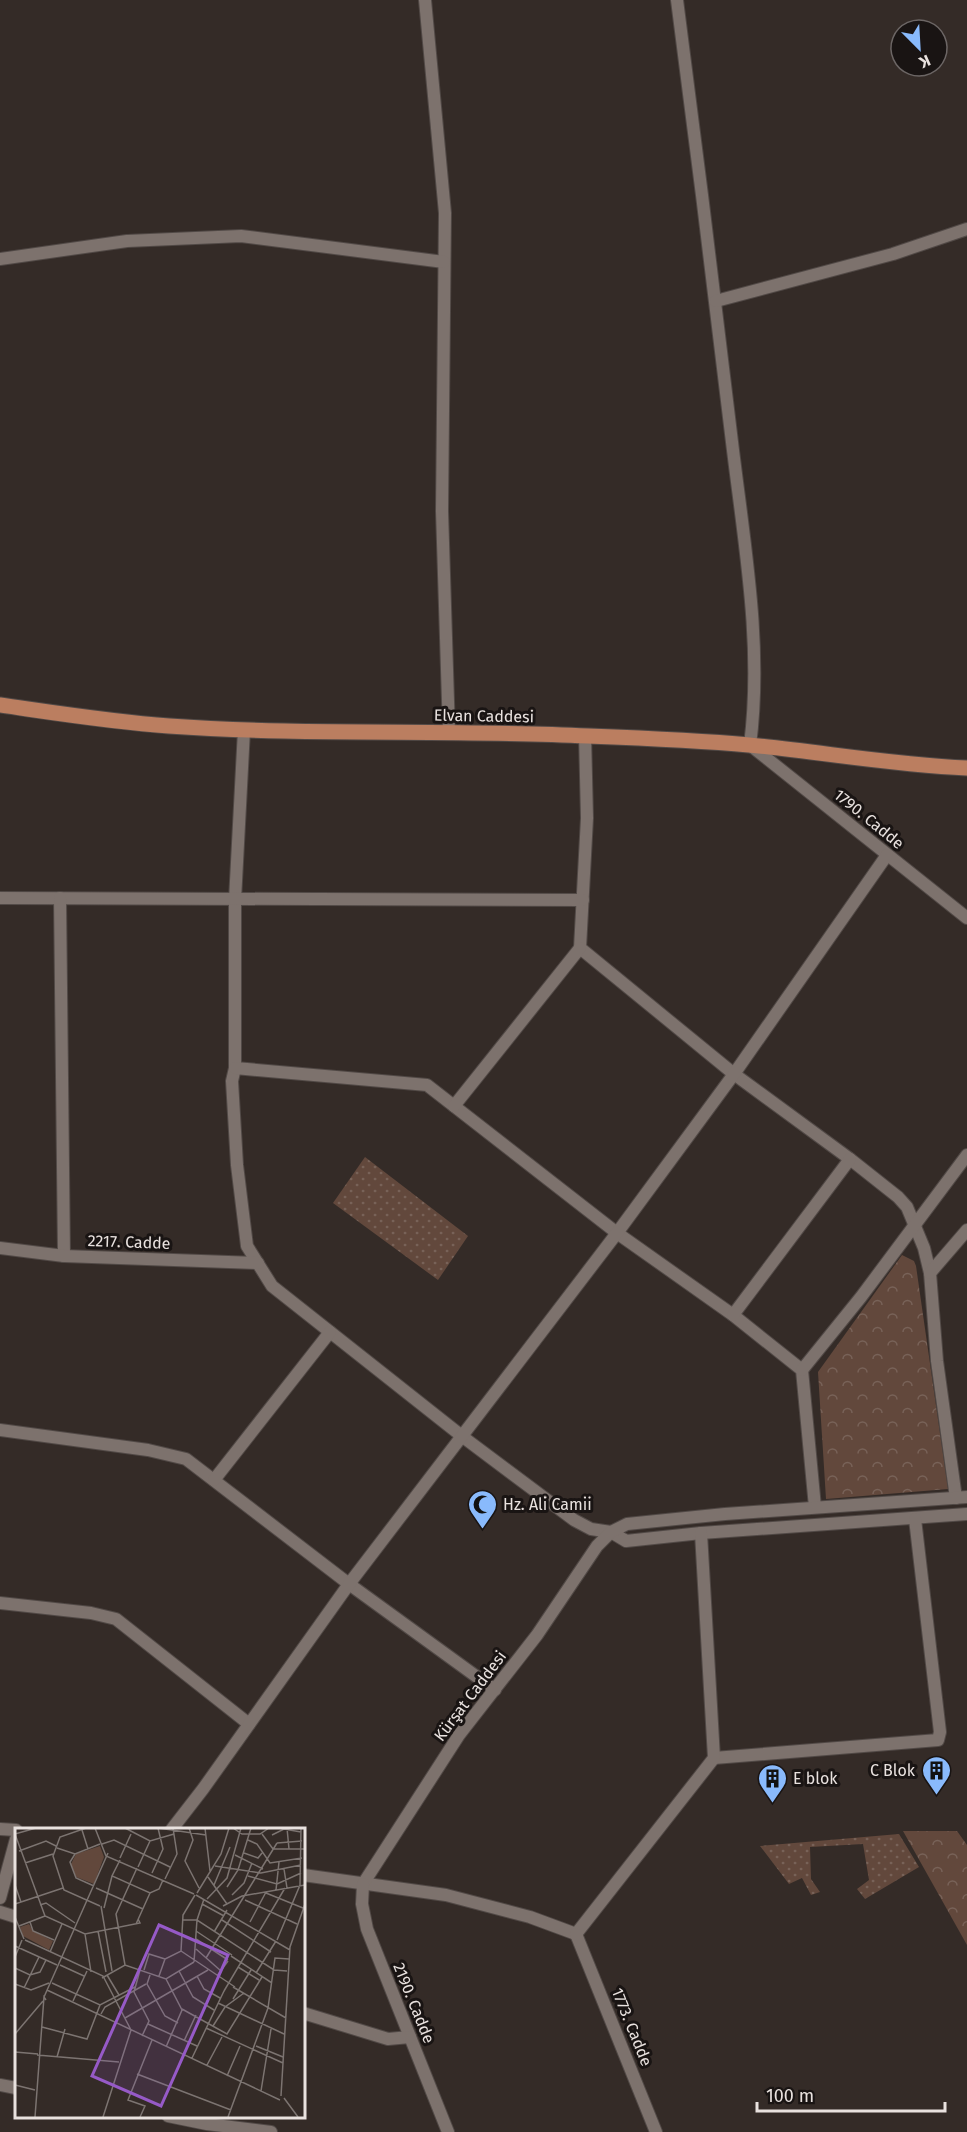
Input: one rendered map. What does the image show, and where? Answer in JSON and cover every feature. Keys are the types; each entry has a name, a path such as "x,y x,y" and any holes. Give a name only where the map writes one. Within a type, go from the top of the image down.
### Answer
{"main road":[{"name":"Elvan Caddesi","path":"0,705 105,721 244,730 585,735 750,746 899,764 967,768"}],"street":[{"path":"425,0 445,213 442,511 449,733"},
{"path":"677,0 753,616 755,691 750,746"},
{"path":"716,302 894,254 967,229"},
{"path":"0,259 127,242 241,236 444,262"},
{"path":"244,730 235,900 235,1068 232,1081 238,1177 247,1246 272,1286 463,1437 574,1520 591,1529 611,1532 626,1541 701,1533 967,1514"},
{"path":"454,1106 580,948 587,818 585,735"},
{"name":"1790. Cadde","path":"750,746 967,918"},
{"path":"173,1828 203,1790 349,1584 617,1233 734,1074 887,855"},
{"path":"60,897 64,1256"},
{"path":"0,898 583,900"},
{"path":"580,948 734,1074 850,1160 898,1197 907,1207 924,1248 930,1274 937,1361 962,1498 815,1507 627,1524 611,1532"},
{"path":"235,1068 427,1085 617,1233 733,1315 802,1370"},
{"path":"815,1507 802,1370 967,1155"},
{"path":"733,1315 850,1160"},
{"path":"930,1274 967,1230"},
{"name":"2217. Cadde","path":"0,1248 64,1256 258,1263"},
{"path":"214,1479 330,1332"},
{"path":"0,1430 169,1454 186,1459 349,1584 495,1690"},
{"path":"714,1758 938,1740 940,1731 915,1519"},
{"name":"Kürşat Caddesi","path":"363,1884 453,1745 537,1635 597,1546 611,1532"},
{"path":"304,1875 446,1895 530,1917 576,1934 714,1758 701,1533"},
{"path":"0,1603 91,1613 116,1619 249,1724"},
{"path":"0,1829 15,1830"},
{"path":"0,1898 15,1843"},
{"name":"2190. Cadde","path":"363,1884 362,1904 367,1929 448,2132"},
{"path":"0,1912 15,1917"},
{"name":"1773. Cadde","path":"576,1934 656,2132"},
{"path":"304,2013 388,2039 410,2037"},
{"path":"0,2085 15,2088"},
{"path":"177,2117 207,2124 271,2132"}],"green space":[{"path":"365,1157 468,1236 438,1280 333,1203"},
{"path":"902,1255 914,1261 916,1266 948,1489 826,1499 818,1372"},
{"path":"903,1831 957,1831 967,1845 967,1945"},
{"path":"899,1834 919,1867 865,1899 857,1889 869,1880 863,1844 810,1847 811,1879 820,1892 811,1895 802,1878 789,1884 760,1846"}],"place":[{"name":"Hz. Ali Camii","path":"482,1530"},
{"name":"C Blok","path":"936,1796"},
{"name":"E blok","path":"772,1804"}]}
